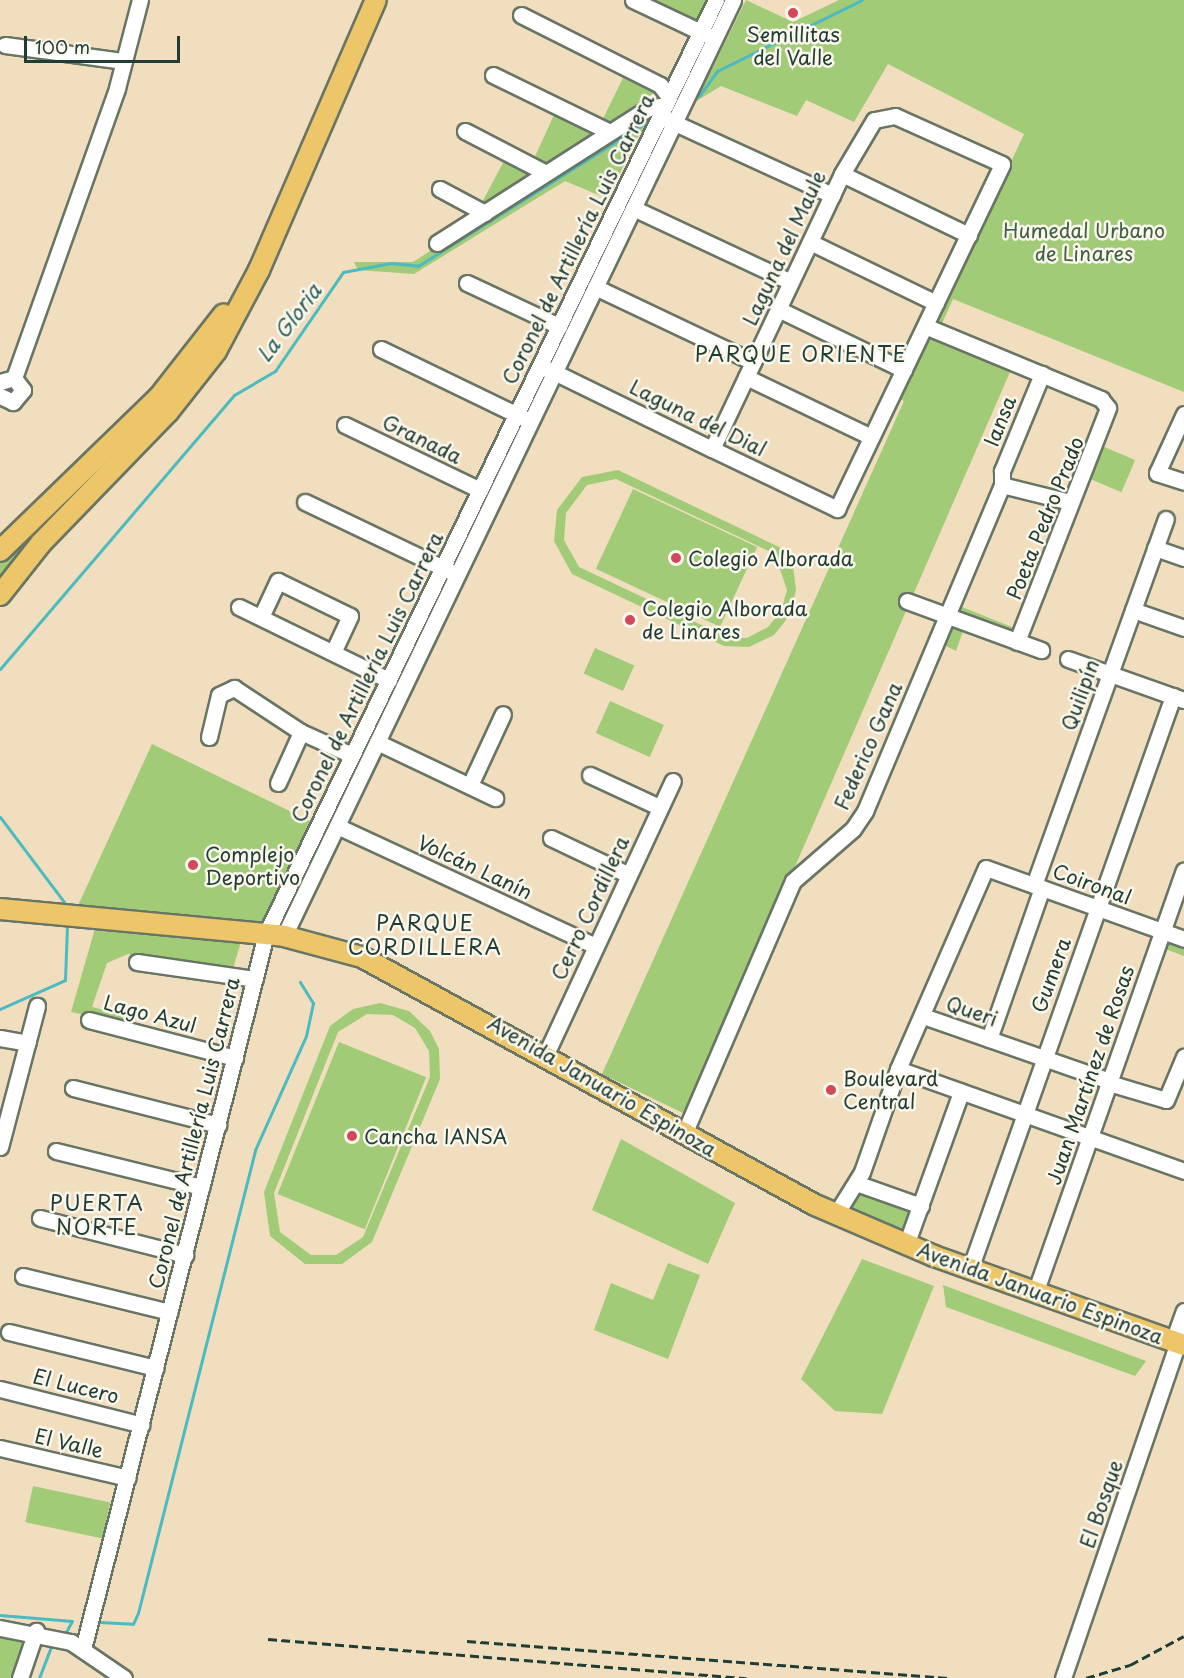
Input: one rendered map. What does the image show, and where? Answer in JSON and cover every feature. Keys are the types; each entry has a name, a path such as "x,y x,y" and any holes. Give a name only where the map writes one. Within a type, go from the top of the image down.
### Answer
{"main road":[{"path":"0,595 41,543 202,370 237,316 376,0"},
{"path":"0,551 176,378 225,313 280,219"},
{"name":"Avenida Januario Espinoza","path":"0,909 275,935 382,964 546,1053 684,1134 836,1215 970,1269 1178,1343"}],"street":[{"path":"0,396 9,402 20,398 22,386 7,380 124,61 140,0"},
{"path":"633,0 707,36"},
{"name":"Coronel de Artillería Luis Carrera","path":"83,1649 255,979 275,935 289,887 517,414 547,369 595,286 633,208 667,110 707,36 716,0"},
{"name":"Coronel de Artillería Luis Carrera","path":"275,935 304,894 531,421 559,326 667,110 707,36 732,0"},
{"path":"521,15 660,85 667,110"},
{"path":"5,45 124,61"},
{"path":"493,75 610,132"},
{"path":"437,243 648,108 667,110 832,195"},
{"name":"Laguna del Maule","path":"712,449 842,174 874,120 895,116 1002,165 969,235"},
{"path":"465,131 546,173"},
{"path":"746,377 871,437 969,235 842,174"},
{"path":"440,189 485,213"},
{"path":"633,208 791,282"},
{"path":"810,242 936,303"},
{"path":"467,283 559,326"},
{"path":"595,286 753,362"},
{"path":"778,309 904,370"},
{"path":"925,326 1042,374"},
{"path":"381,349 531,421"},
{"name":"Laguna del Dial","path":"547,369 837,509 871,437"},
{"name":"Poeta Pedro Prado","path":"1017,642 1108,408 1101,399 1042,374"},
{"name":"Iansa","path":"1002,485 1002,471 1042,374"},
{"path":"1184,414 1157,473 1184,482"},
{"name":"Granada","path":"345,425 480,490"},
{"path":"1002,485 1070,502"},
{"name":"Federico Gana","path":"684,1134 793,881 861,818 1002,485"},
{"path":"305,502 457,575"},
{"name":"Quilipín","path":"989,1039 1110,674 1166,519"},
{"path":"1155,548 1184,558"},
{"path":"261,617 278,580 350,616 333,652"},
{"path":"907,601 946,618 1041,650"},
{"path":"239,607 389,680"},
{"path":"1133,610 1184,628"},
{"path":"1068,660 1178,698"},
{"path":"209,737 219,695 229,688 301,732 352,755"},
{"name":"Gumera","path":"970,1269 1098,908 1178,698"},
{"path":"470,785 503,714"},
{"path":"278,783 301,732"},
{"path":"377,742 495,798"},
{"path":"343,775 357,783"},
{"path":"590,775 659,807"},
{"name":"Cerro Cordillera","path":"546,1053 673,781"},
{"name":"Volcán Lanín","path":"337,826 595,946"},
{"path":"551,838 629,875"},
{"name":"Coironal","path":"923,1016 986,868 1184,939"},
{"name":"Juan Martínez de Rosas","path":"1035,1293 1184,870"},
{"path":"289,887 304,894"},
{"path":"138,962 255,979"},
{"path":"0,1147 37,1006"},
{"path":"836,1215 856,1183 898,1069 923,1016"},
{"name":"Queri","path":"923,1016 1163,1101 1178,1093"},
{"name":"Lago Azul","path":"89,1020 235,1058"},
{"path":"0,1038 28,1043"},
{"path":"1178,1093 1184,1057"},
{"path":"898,1069 1184,1171"},
{"path":"73,1088 218,1125"},
{"path":"906,1245 961,1092"},
{"path":"56,1151 202,1187"},
{"path":"856,1183 921,1206"},
{"path":"40,1218 185,1255"},
{"path":"24,1276 170,1312"},
{"name":"El Bosque","path":"1063,1678 1178,1343 1184,1311"},
{"path":"9,1332 156,1368"},
{"name":"El Lucero","path":"0,1389 142,1425"},
{"name":"El Valle","path":"0,1448 128,1478"},
{"path":"0,1628 36,1631 83,1649 124,1678"},
{"path":"20,1678 36,1631"}],"green space":[{"path":"645,0 708,0 696,25"},
{"name":"Humedal Urbano de Linares","path":"746,0 793,22 839,0 1184,0 1184,392 953,299 936,337 1010,372 687,1115 602,1074 904,401 900,399 1024,134 888,64 854,122 806,100 797,116 721,86 636,138 608,199 565,181 414,274 358,270 354,262 413,262 711,71"},
{"path":"623,78 654,93 603,126 600,125"},
{"path":"554,115 592,133 541,167 532,163"},
{"path":"504,161 534,177 484,208 480,206"},
{"path":"1102,446 1135,460 1121,492 1088,478"},
{"path":"618,470 781,548 793,566 796,590 790,615 774,635 749,647 724,646 572,574 554,541 557,510 582,477","holes":["616,479 775,554 787,590 781,611 768,627 747,638 727,637 579,567 564,540 566,513 587,485"]},
{"name":"Colegio Alborada","path":"633,489 757,547 720,627 596,569"},
{"path":"39,521 40,530 0,585 0,559"},
{"path":"957,605 1017,629 1015,636 953,616"},
{"path":"950,625 963,631 956,651 942,644"},
{"path":"595,648 634,665 623,691 584,674"},
{"path":"610,701 664,725 650,757 596,733"},
{"name":"Complejo Deportivo","path":"152,744 310,821 261,926 76,910"},
{"path":"96,925 242,938 233,969 128,954 107,963 92,1007 129,1016 127,1024 71,1012"},
{"path":"1164,934 1184,942 1184,956 1160,947"},
{"path":"380,1003 409,1011 430,1031 439,1049 440,1079 372,1242 342,1264 305,1264 270,1236 264,1192 330,1026 353,1009","holes":["367,1014 393,1015 415,1028 429,1051 430,1077 363,1237 336,1255 311,1255 280,1232 274,1193 338,1032"]},
{"name":"Cancha IANSA","path":"339,1042 426,1077 365,1229 278,1194"},
{"path":"621,1139 735,1203 708,1264 592,1210"},
{"path":"858,1186 917,1208 903,1240 840,1212"},
{"path":"862,1259 934,1286 882,1414 835,1411 801,1379"},
{"path":"668,1263 700,1275 668,1359 594,1330 611,1283 653,1300"},
{"path":"943,1285 1146,1361 1135,1376 946,1307"},
{"path":"33,1486 110,1502 103,1539 25,1522"},
{"path":"0,1637 26,1640 14,1678 0,1678"}],"waterway":[{"name":"La Gloria","path":"699,96 717,71 862,0"},
{"name":"La Gloria","path":"0,669 234,395 275,371 343,272 391,263 418,266 645,123"},
{"name":"La Gloria","path":"0,817 67,906"},
{"name":"La Gloria","path":"0,1009 65,980 67,925"},
{"path":"99,1622 133,1624 138,1613 255,1150 306,1036 313,1003 300,982"},
{"path":"0,1615 72,1621 66,1632"},
{"path":"39,1678 52,1644"}],"railway":[{"path":"1086,1678 1130,1665 1184,1636"},
{"path":"268,1639 746,1678"},
{"path":"467,1641 952,1678"}],"place":[{"name":"Semillitas del Valle","path":"793,13"},
{"name":"Colegio Alborada","path":"676,558"},
{"name":"Colegio Alborada de Linares","path":"630,620"},
{"name":"Complejo Deportivo","path":"193,865"},
{"name":"Boulevard Central","path":"831,1090"},
{"name":"Cancha IANSA","path":"352,1136"}],"district":[{"name":"PARQUE ORIENTE","path":"801,353"},
{"name":"PARQUE CORDILLERA","path":"425,934"},
{"name":"PUERTA NORTE","path":"97,1214"}]}
